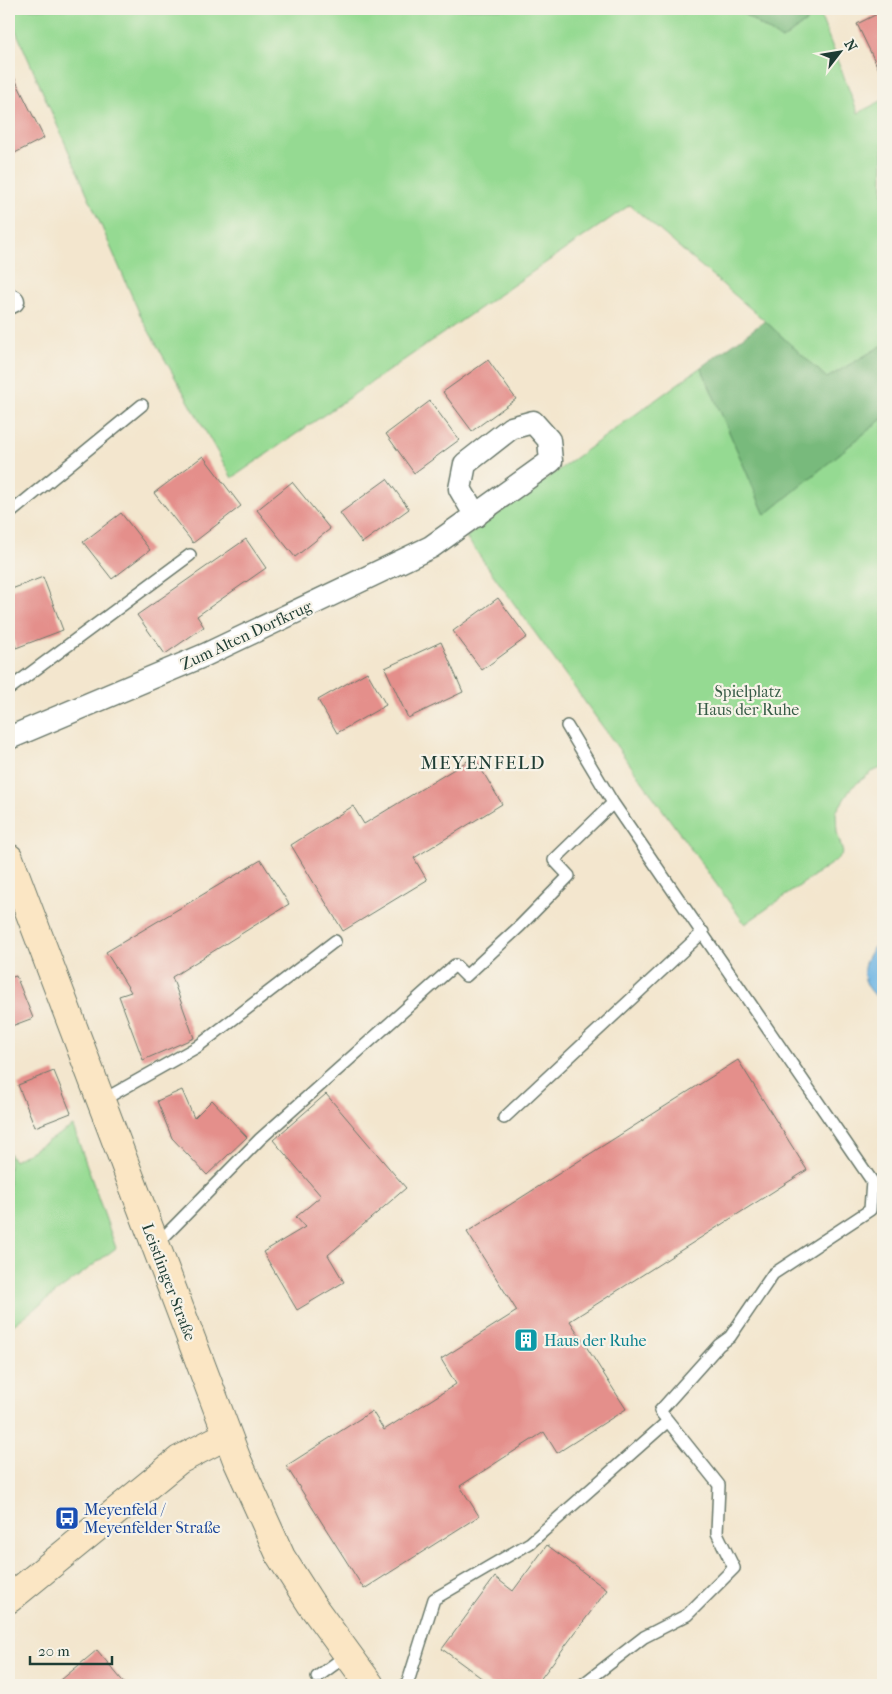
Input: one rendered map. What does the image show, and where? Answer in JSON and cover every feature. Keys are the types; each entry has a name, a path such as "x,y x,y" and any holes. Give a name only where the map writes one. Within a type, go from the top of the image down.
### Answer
{"street":[{"name":"Zum Alten Dorfkrug","path":"9,738 205,656 431,547 476,516"},
{"name":"Leistlinger Straße","path":"9,858 227,1435 282,1557 311,1604 370,1685"},
{"path":"9,1599 180,1460 227,1435"}],"lane":[{"path":"9,514 142,405"},
{"path":"9,689 190,555"},
{"path":"567,726 613,803 872,1181 870,1210 773,1274 730,1337 719,1345 660,1411 720,1484 717,1532 734,1568 687,1615 644,1637 582,1685"},
{"path":"155,1245 260,1139 455,965 466,976 520,926 569,876 554,860 613,803"},
{"path":"504,1118 703,932"},
{"path":"101,1101 197,1047 335,940"},
{"path":"404,1685 408,1682 434,1599 530,1543 668,1421"},
{"path":"317,1677 347,1655"}],"green space":[{"path":"9,9 736,9 782,40 819,12 858,113 883,100 883,345 827,378 765,321 630,205 232,478 142,319 9,15"},
{"path":"737,9 818,9 819,12 782,40"},
{"path":"765,321 827,378 883,345 883,418 765,515 701,367"},
{"name":"Spielplatz Haus der Ruhe","path":"701,367 765,515 883,418 883,767 872,772 852,787 836,812 837,832 843,853 835,861 745,924 466,537"},
{"path":"73,1126 116,1248 9,1328 9,1153 14,1161"}],"water":[{"path":"883,937 883,1003 867,985 864,970 868,956"}],"building":[{"path":"883,11 883,75 882,76 857,24"},
{"path":"9,67 44,138 9,156"},
{"path":"488,360 516,399 472,431 443,392"},
{"path":"430,401 459,440 414,473 386,434"},
{"path":"203,456 241,506 193,543 154,493"},
{"path":"387,479 409,509 362,543 340,513"},
{"path":"292,482 330,529 295,557 257,510"},
{"path":"121,513 150,550 112,579 83,542"},
{"path":"246,539 266,568 197,616 204,627 165,654 137,615"},
{"path":"43,577 63,630 16,648 9,628 9,590"},
{"path":"498,598 527,637 482,670 453,631"},
{"path":"441,642 463,692 408,718 385,668"},
{"path":"367,672 386,705 337,733 318,700"},
{"path":"474,757 502,804 414,858 427,880 343,931 291,845 353,806 364,824"},
{"path":"261,860 289,904 172,977 194,1038 143,1060 119,996 131,992 106,952"},
{"path":"16,976 33,1018 9,1027 9,978"},
{"name":"Haus der Ruhe","path":"738,1060 807,1170 570,1321 626,1409 557,1453 544,1432 460,1486 479,1516 364,1589 286,1466 372,1411 384,1430 456,1384 441,1359 517,1311 467,1232"},
{"path":"54,1071 71,1113 35,1127 18,1085"},
{"path":"182,1090 194,1118 212,1100 247,1137 207,1175 172,1138 157,1101"},
{"path":"326,1094 406,1188 328,1255 344,1282 297,1310 263,1252 305,1227 296,1217 321,1196 273,1140"},
{"path":"547,1545 607,1590 536,1685 491,1685 442,1649 495,1577 513,1591"},
{"path":"97,1650 126,1685 66,1685 61,1680"}],"place":[{"name":"Haus der Ruhe","path":"526,1340"},
{"name":"Meyenfeld / Meyenfelder Straße","path":"67,1518"}],"district":[{"name":"MEYENFELD","path":"483,763"}]}
